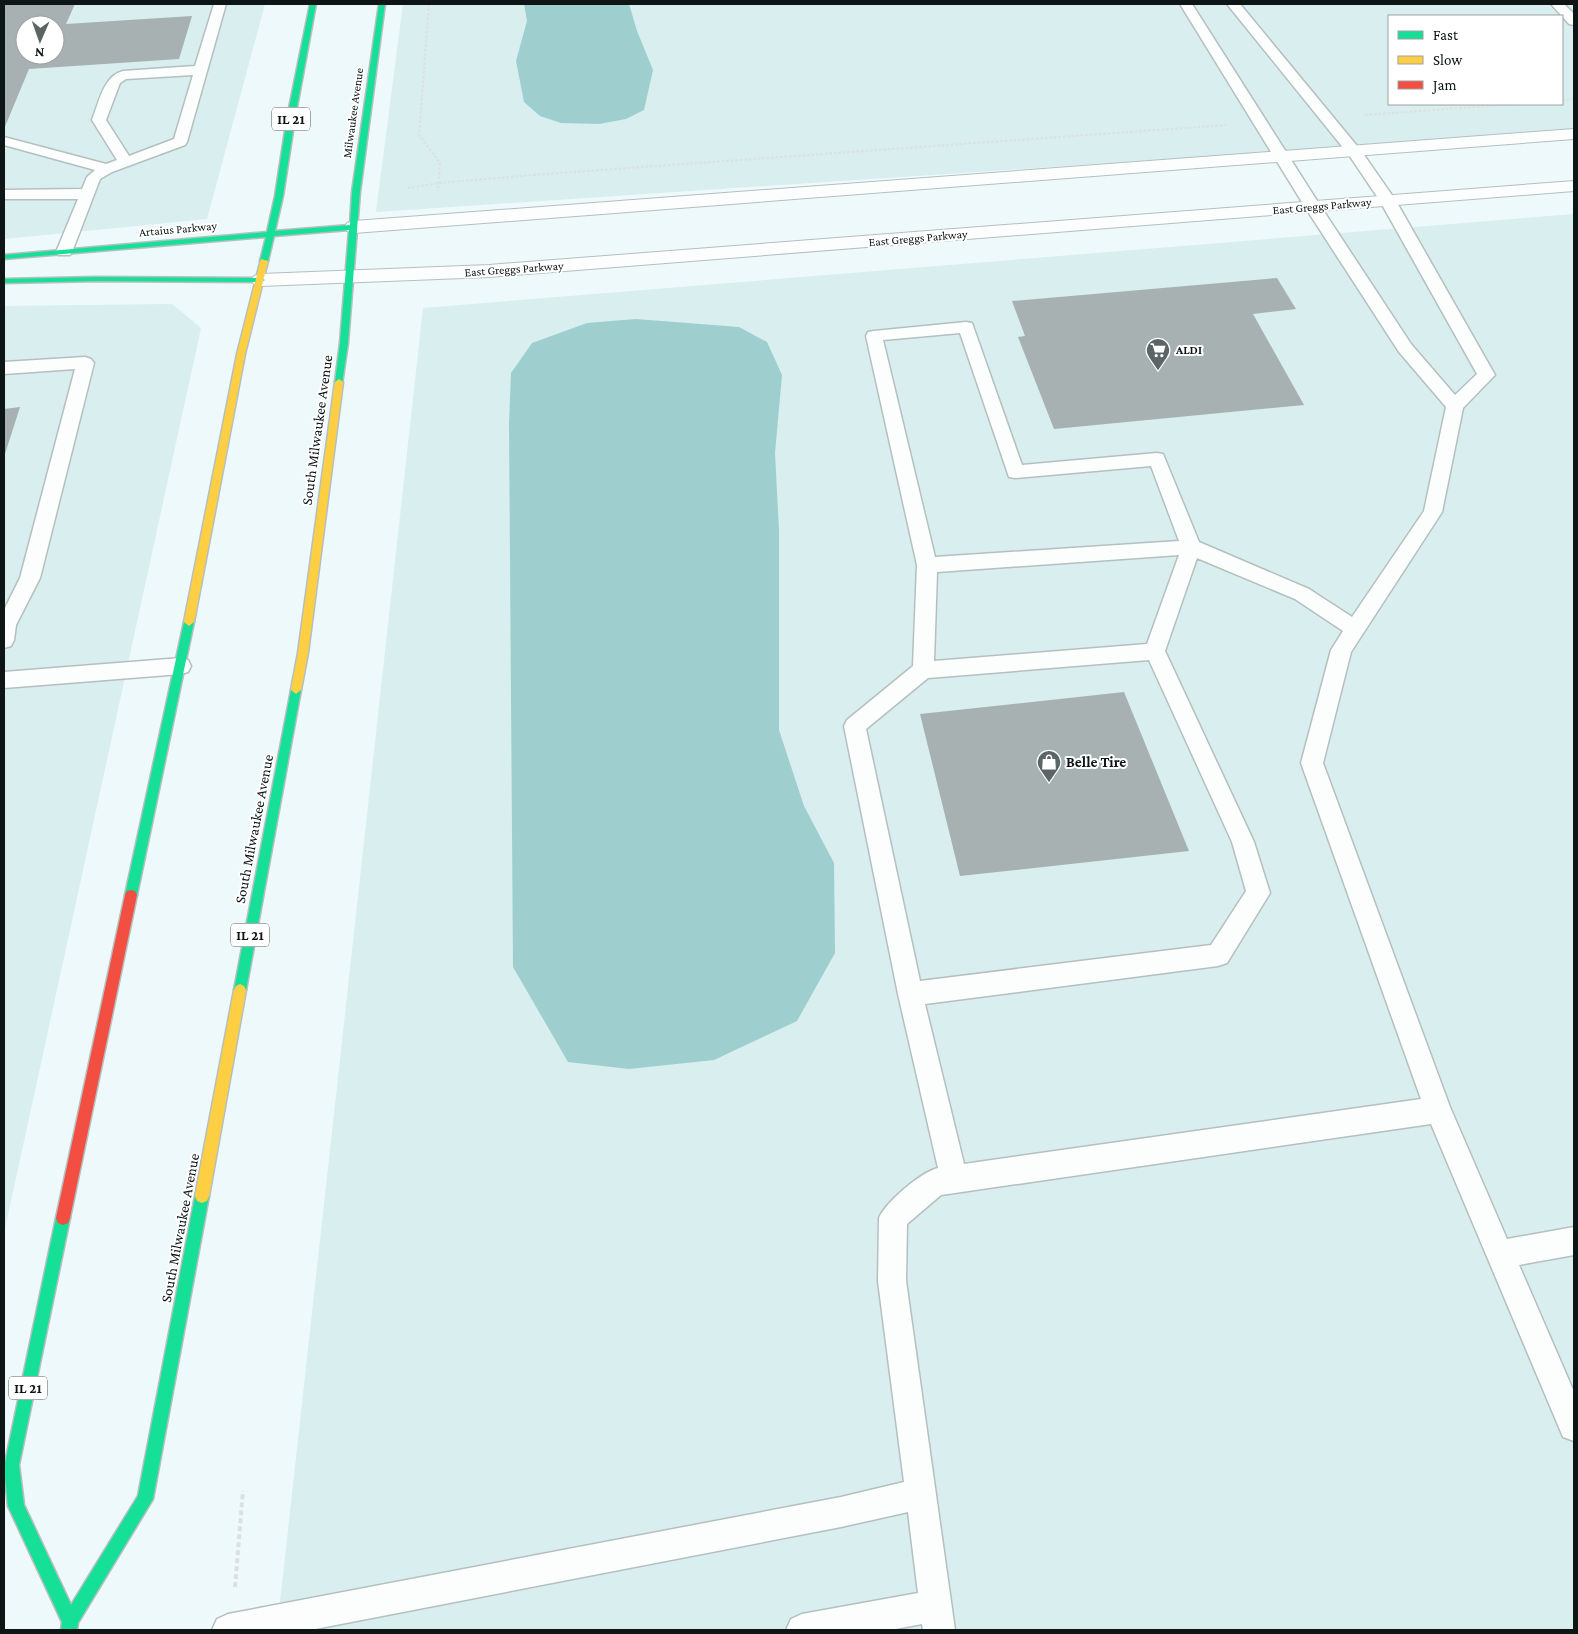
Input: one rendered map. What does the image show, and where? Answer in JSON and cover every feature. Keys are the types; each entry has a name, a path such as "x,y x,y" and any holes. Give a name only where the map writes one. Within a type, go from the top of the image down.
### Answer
{"main road":[{"name":"IL 21","path":"269,235 279,196 291,118 313,4"},
{"name":"Milwaukee Avenue","path":"354,227 356,192 382,4"},
{"name":"Artaius Parkway","path":"4,257 354,227"},
{"name":"South Milwaukee Avenue","path":"70,1626 145,1499 302,653 344,342 354,227"},
{"name":"South Milwaukee Avenue","path":"70,1626 16,1506 11,1465 181,666 240,354 261,280 269,235"},
{"path":"4,281 97,279 261,280"}],"street":[{"path":"354,227 1574,134"},
{"name":"East Greggs Parkway","path":"261,280 489,271 1574,186"}],"lane":[{"path":"64,252 94,177 107,169 180,142 220,4"},
{"path":"1186,4 1313,207 1405,348 1455,406"},
{"path":"1233,4 1355,152 1388,201 1486,375 1455,406 1433,512 1341,650 1312,763 1438,1110 1574,1426"},
{"path":"1558,4 1574,20"},
{"path":"125,162 99,120 114,81 123,75 201,70"},
{"path":"4,141 107,169"},
{"path":"4,194 87,194"},
{"path":"910,994 1218,955 1258,893 1243,842 1155,651 1191,547 1157,459 1015,472 966,326 874,336 927,565 923,670"},
{"path":"4,368 85,363 30,578 11,603 4,640"},
{"path":"927,565 1191,547 1302,594 1355,629"},
{"path":"954,1179 910,994 855,726 923,670 1155,651"},
{"path":"4,680 181,666"},
{"path":"802,1630 937,1618 892,1281 893,1218 935,1182 1438,1110"},
{"path":"1500,1254 1574,1241"},
{"path":"229,1630 842,1512 920,1494"}],"path":[{"path":"429,4 419,134 440,163 439,183"},
{"path":"1363,115 1502,105"},
{"path":"408,188 439,183 1228,125"},
{"path":"229,1630 243,1491"}],"shaded area":[{"path":"4,4 265,4 207,219 4,239"},
{"path":"403,4 1574,4 1574,132 376,212"},
{"path":"1574,214 1574,1630 277,1630 423,308"},
{"path":"172,304 201,328 4,1233 4,306"}],"water":[{"path":"524,4 629,4 637,31 653,70 644,110 626,119 599,124 561,123 540,116 524,102 516,61 527,21"},
{"path":"636,319 739,327 767,342 782,375 775,453 779,530 779,730 804,806 834,863 835,953 797,1021 714,1060 629,1069 568,1062 513,967 509,424 511,373 532,343 587,323"}],"building":[{"path":"4,4 75,4 66,24 192,16 179,59 29,69 4,129"},
{"name":"ALDI","path":"1277,278 1296,309 1253,314 1304,405 1054,429 1018,337 1025,336 1012,301"},
{"path":"20,407 4,457 4,409"},
{"name":"Belle Tire","path":"1124,692 1189,851 960,876 920,714"}],"traffic: fast":[{"path":"264,261 279,196 291,118 313,4"},
{"path":"339,382 344,343 356,192 382,4"},
{"path":"4,257 354,227"},
{"path":"4,281 97,279 261,280"},
{"path":"131,895 189,622"},
{"path":"240,990 296,690"},
{"path":"69,1630 70,1621 145,1499 202,1196"},
{"path":"63,1218 11,1465 16,1506 70,1621"}],"traffic: slow":[{"path":"189,622 241,354 264,261"},
{"path":"296,690 303,653 339,382"},
{"path":"202,1196 240,990"}],"traffic: jam":[{"path":"63,1218 131,895"}],"place":[{"name":"ALDI","path":"1158,371"},
{"name":"Belle Tire","path":"1049,783"}]}
